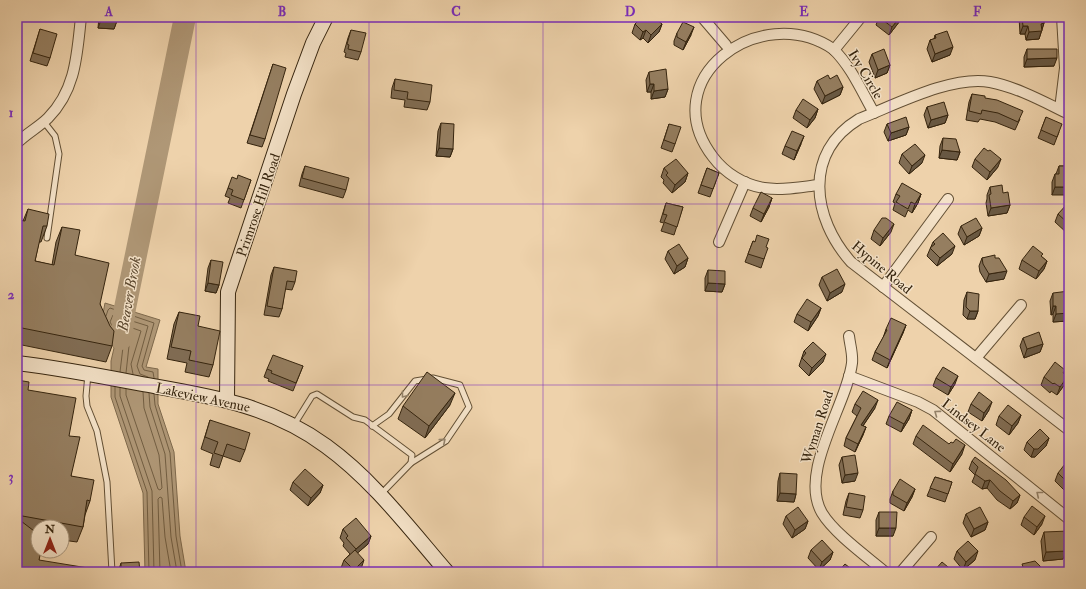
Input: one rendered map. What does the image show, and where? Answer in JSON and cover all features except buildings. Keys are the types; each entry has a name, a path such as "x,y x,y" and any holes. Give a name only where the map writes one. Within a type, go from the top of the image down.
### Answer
{"main road":[{"name":"Primrose Hill Road","path":"227,399 228,292 294,94 313,43 326,17"},
{"name":"Lakeview Avenue","path":"17,363 95,375 227,399 270,414 294,425 317,439 340,456 381,495 447,572"}],"street":[{"path":"17,143 44,122 63,100 72,79 82,17"},
{"path":"702,17 726,45"},
{"path":"834,50 861,17"},
{"path":"1062,17 1065,68 1064,112"},
{"name":"Ivy Circle","path":"818,185 773,189 745,182 724,170 709,152 703,141 697,118 697,95 704,72 710,62 726,45 747,33 769,27 781,27 804,31 825,42 834,50 845,63 874,113"},
{"name":"Hypine Road","path":"1064,112 1004,85 975,81 948,85 874,113 848,126 830,146 823,161 818,185 825,219 836,244 851,262 1069,430"},
{"path":"719,242 745,182"},
{"path":"883,287 948,199"},
{"path":"976,358 1021,305"},
{"name":"Wyman Road","path":"849,336 852,353 849,376 818,467 818,503 829,522 884,572"},
{"name":"Lindsey Lane","path":"849,376 918,402 933,410 1069,519"},
{"path":"901,572 931,537"}],"lane":[{"path":"44,122 55,136 59,154 47,238"},
{"path":"95,375 86,402 96,431 106,482 112,572"},
{"path":"372,426 389,414 415,381 433,378 460,385 469,407 446,440 411,463 381,495"},
{"path":"294,425 312,396 317,394 353,418 365,420 412,455 411,463"}],"water":[{"path":"105,303 160,320 146,367 158,369 158,404 174,452 180,536 186,572 145,572 143,493 111,397 111,361 114,348 101,324"}],"waterway":[{"name":"Beaver Brook","path":"121,339 125,308 185,17"}]}
